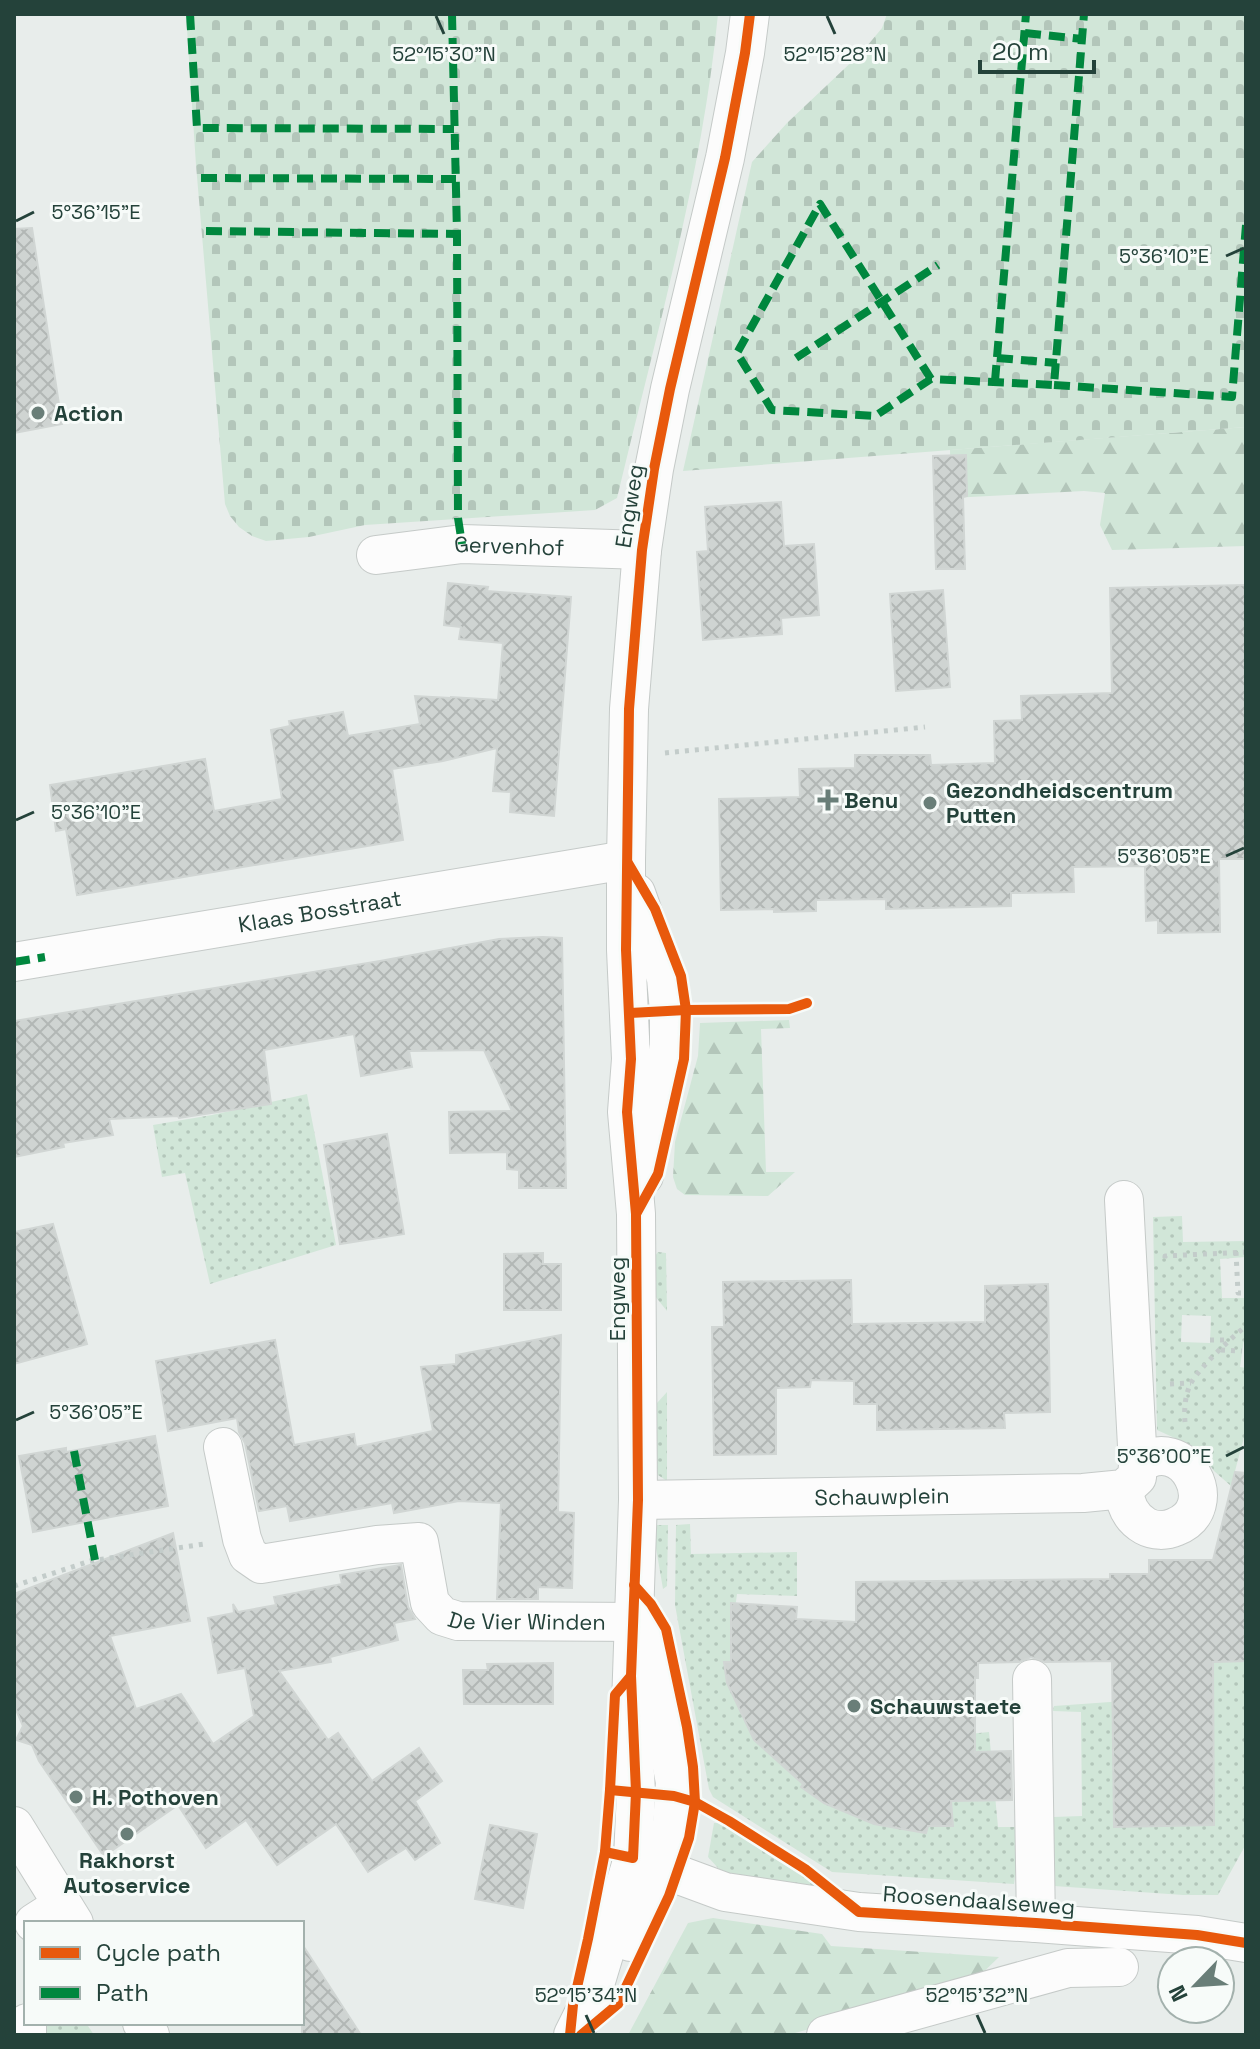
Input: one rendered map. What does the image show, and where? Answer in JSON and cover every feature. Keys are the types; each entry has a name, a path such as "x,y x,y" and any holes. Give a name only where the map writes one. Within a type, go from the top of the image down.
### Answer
{"street":[{"name":"Engweg","path":"573,2035 646,1863 672,1824 675,1782 656,1676 637,1609 636,1214 627,1112 631,1059 626,950 629,709 642,550 654,469 725,158 750,14"},
{"name":"Gervenhof","path":"376,555 462,544 642,550"},
{"name":"Klaas Bosstraat","path":"14,962 626,860"},
{"path":"1124,1200 1131,1477 1128,1509 1137,1521 1149,1528 1163,1530 1178,1527 1189,1518 1196,1506 1198,1491 1195,1477 1186,1466"},
{"path":"223,1447 242,1539"},
{"name":"Schauwplein","path":"638,1500 1083,1493 1131,1477 1145,1460 1159,1456 1173,1458 1186,1466"},
{"name":"De Vier Winden","path":"242,1539 248,1555 261,1564 377,1545 419,1542 430,1603 442,1616 458,1621 637,1609"},
{"path":"1032,1679 1036,1923"},
{"path":"14,1826 57,1917"},
{"name":"Roosendaalseweg","path":"646,1863 725,1892 859,1912 1197,1935 1246,1943"},
{"path":"826,2035 1068,1968 1119,1967"}],"path":[{"path":"628,756 925,727"},
{"path":"1236,1252 1238,1293 1246,1293"},
{"path":"1165,1272 1165,1256 1246,1252"},
{"path":"1186,1466 1185,1401 1191,1383 1246,1326"},
{"path":"1210,1340 1230,1340"},
{"path":"1221,1350 1242,1351"},
{"path":"1166,1384 1191,1383"},
{"path":"14,1586 95,1560 242,1539"}],"green space":[{"path":"186,14 718,14 711,75 689,197 617,498 595,510 365,525 309,537 266,541 239,527 225,504"},
{"path":"887,14 1246,14 1246,427 683,471 752,162 787,123 862,52 882,28"},
{"path":"1246,427 1246,546 1112,550 1100,525 1105,493 1084,491 951,498 950,450"},
{"path":"789,1020 790,1028 761,1029 766,1172 795,1172 768,1196 685,1195 677,1189 673,1177 675,1142 698,1056 700,1023"},
{"path":"307,1094 336,1245 210,1284 185,1173 162,1177 153,1125"},
{"path":"1182,1216 1183,1242 1246,1241 1246,1257 1220,1259 1222,1298 1246,1298 1246,1339 1240,1367 1246,1368 1246,1430 1231,1486 1214,1471 1199,1449 1157,1430 1153,1217","holes":["1182,1315 1211,1316 1210,1343 1181,1342"]},
{"path":"658,1252 666,1253 667,1311 654,1295 655,1256"},
{"path":"667,1392 667,1481 658,1475 656,1469 656,1408"},
{"path":"690,1524 691,1554 797,1552 797,1596 737,1594 735,1609 959,1735 989,1732 998,1827 1017,1827 1014,1884 832,1872 713,1797 675,1605 676,1525"},
{"path":"656,1525 668,1525 667,1586 663,1589 656,1548"},
{"path":"1205,1655 1246,1657 1246,1844 1218,1895 1054,1886 1053,1817 1082,1816 1081,1712 1053,1711 1054,1706 1208,1695"},
{"path":"714,1823 719,1823 819,1887 728,1879 708,1857"},
{"path":"713,1918 822,1934 831,1946 999,1957 972,1983 788,2035 628,2035 688,1923"},
{"path":"40,2025 87,2025 94,2035 40,2035"}],"building":[{"path":"32,228 62,424 14,433 14,229"},
{"path":"966,455 967,496 963,497 965,569 936,569 933,456"},
{"path":"781,502 784,546 814,544 819,615 781,618 782,634 703,640 697,552 708,551 705,507"},
{"path":"448,583 488,587 487,591 571,597 554,816 510,812 511,792 493,791 497,748 392,769 403,840 77,895 66,829 56,831 50,785 205,759 214,811 282,799 271,730 290,726 289,721 343,712 348,736 420,724 415,696 498,700 503,643 459,639 461,627 444,625"},
{"path":"1246,585 1246,859 1219,859 1220,932 1158,933 1158,920 1146,921 1145,866 1073,867 1074,892 1011,893 1011,906 886,909 886,899 816,900 816,911 721,910 719,799 800,797 799,769 855,768 855,755 930,755 931,765 995,763 994,721 1022,720 1021,696 1112,693 1110,588"},
{"path":"943,590 950,687 896,691 890,594"},
{"path":"562,938 566,1188 519,1188 519,1170 507,1169 507,1152 450,1153 449,1112 512,1111 484,1050 409,1051 412,1067 361,1076 354,1034 264,1050 271,1104 179,1118 109,1119 113,1135 63,1143 64,1147 14,1157 14,1021 499,939"},
{"path":"387,1134 404,1234 340,1244 324,1145"},
{"path":"53,1224 87,1344 14,1364 14,1232"},
{"path":"543,1253 543,1264 561,1264 561,1310 504,1310 504,1254"},
{"path":"851,1280 852,1324 985,1322 985,1286 1048,1284 1050,1412 1004,1413 1005,1428 877,1430 877,1404 854,1404 854,1381 811,1380 810,1387 776,1388 776,1454 714,1455 712,1327 724,1327 723,1282"},
{"path":"561,1335 558,1512 574,1513 572,1588 538,1587 538,1599 497,1599 501,1503 459,1501 394,1513 392,1503 290,1521 287,1506 259,1511 237,1418 168,1431 156,1361 275,1340 294,1445 354,1434 356,1447 433,1431 421,1367 456,1364 456,1355"},
{"path":"155,1436 168,1506 33,1532 19,1456 66,1448 66,1452"},
{"path":"1235,1472 1246,1473 1246,1661 1213,1662 1214,1825 1114,1827 1112,1661 1045,1662 1031,1657 1019,1662 978,1663 978,1678 975,1678 975,1752 1011,1751 1012,1800 951,1801 953,1826 928,1826 926,1833 874,1824 824,1803 801,1787 803,1784 754,1740 727,1683 724,1662 731,1662 731,1603 797,1607 796,1619 856,1622 856,1582 1110,1579 1110,1574 1149,1574 1149,1560 1213,1560"},
{"path":"173,1533 190,1621 110,1636 136,1709 181,1694 213,1744 254,1716 245,1668 218,1673 208,1618 234,1613 233,1604 238,1612 276,1605 274,1597 342,1584 340,1575 401,1565 408,1607 415,1619 394,1623 398,1640 330,1657 331,1662 279,1671 328,1740 338,1733 372,1781 419,1748 442,1781 415,1801 440,1843 415,1860 406,1848 368,1872 336,1824 277,1865 246,1820 206,1848 178,1805 104,1856 39,1761 32,1745 16,1740 23,1726 14,1705 14,1594"},
{"path":"553,1663 553,1704 464,1704 463,1670 488,1670 487,1664"},
{"path":"490,1825 537,1834 523,1908 475,1899"},
{"path":"304,1947 361,2035 302,2035 304,2025"}],"marked path":[{"path":"190,14 197,128 454,129"},
{"path":"452,14 458,518 462,544"},
{"path":"995,381 1026,14"},
{"path":"931,379 820,204 737,353 772,410 875,416 931,379 1054,385 1084,14"},
{"path":"1025,33 1082,39"},
{"path":"201,178 456,179"},
{"path":"1054,385 1232,397 1246,225"},
{"path":"206,231 457,234"},
{"path":"796,358 938,265"},
{"path":"997,358 1057,363"},
{"path":"14,962 45,957"},
{"path":"74,1451 95,1560"}],"cycle path":[{"path":"605,1852 633,1858 636,1792 631,1676 638,1500 636,1214 627,1112 631,1059 626,950 629,709 642,550 654,469 725,158 750,14"},
{"path":"628,863 655,909 681,976 686,1010 684,1059 658,1174 636,1214"},
{"path":"630,1013 789,1009 807,1003"},
{"path":"581,2035 618,2004 669,1896 689,1838 695,1802 687,1727 666,1629 651,1604 634,1585"},
{"path":"570,2035 573,2005 605,1852 615,1695 631,1676"},
{"path":"610,1790 674,1796 695,1802 805,1869 859,1912 1197,1935 1246,1943"}],"place":[{"name":"Action","path":"38,413"},
{"name":"Benu","path":"828,800"},
{"name":"Gezondheidscentrum Putten","path":"930,803"},
{"name":"Schauwstaete","path":"854,1706"},
{"name":"H. Pothoven","path":"76,1797"},
{"name":"Rakhorst Autoservice","path":"127,1834"}]}
